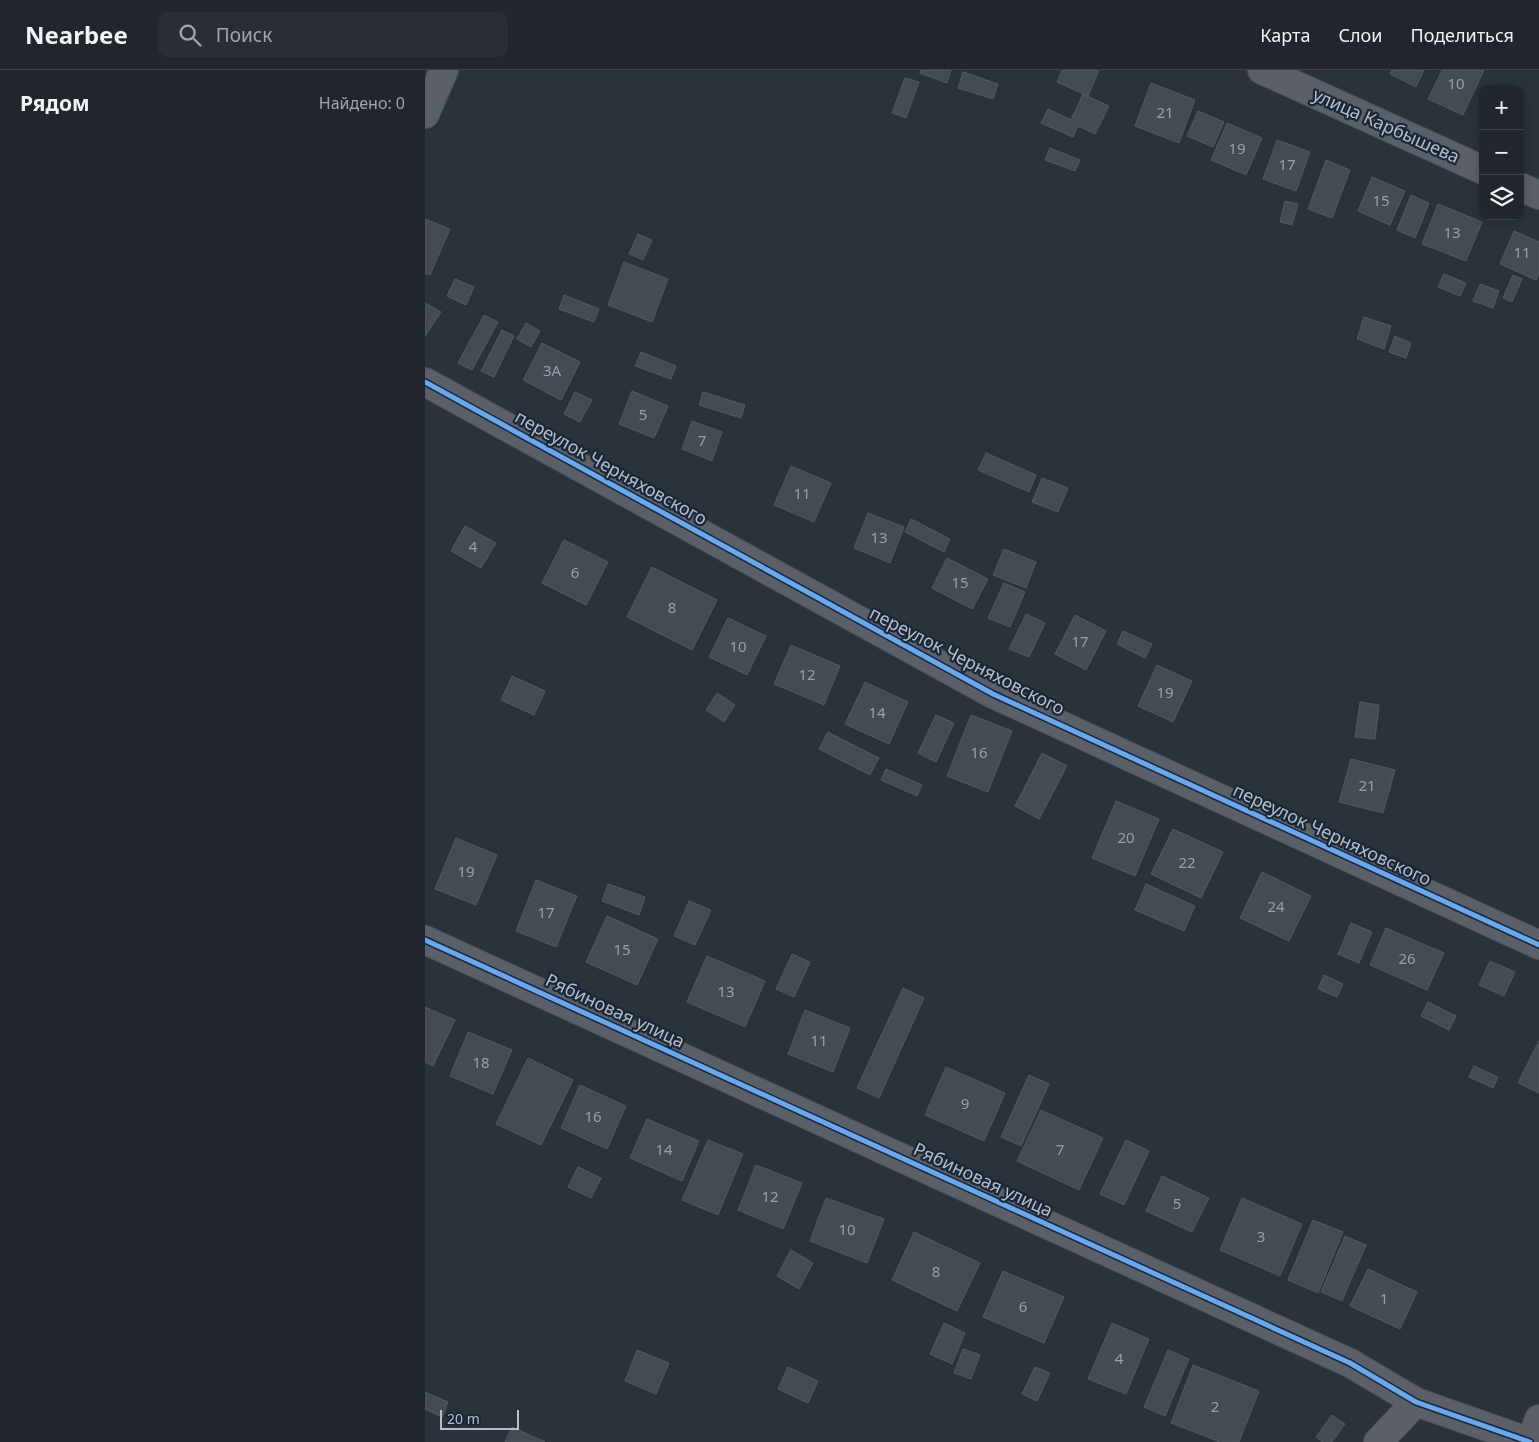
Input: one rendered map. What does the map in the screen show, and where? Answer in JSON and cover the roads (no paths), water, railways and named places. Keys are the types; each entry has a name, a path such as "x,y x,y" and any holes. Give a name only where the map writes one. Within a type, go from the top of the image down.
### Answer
{"street":[{"path":"425,114 444,70"},
{"name":"улица Карбышева","path":"1262,70 1479,168"},
{"path":"1524,189 1539,195"},
{"name":"переулок Черняховского","path":"425,382 993,694 1539,945"},
{"name":"Рябиновая улица","path":"425,940 1350,1363 1416,1402 1530,1442"},
{"path":"1378,1442 1416,1402"},
{"path":"1530,1442 1539,1419"}]}
